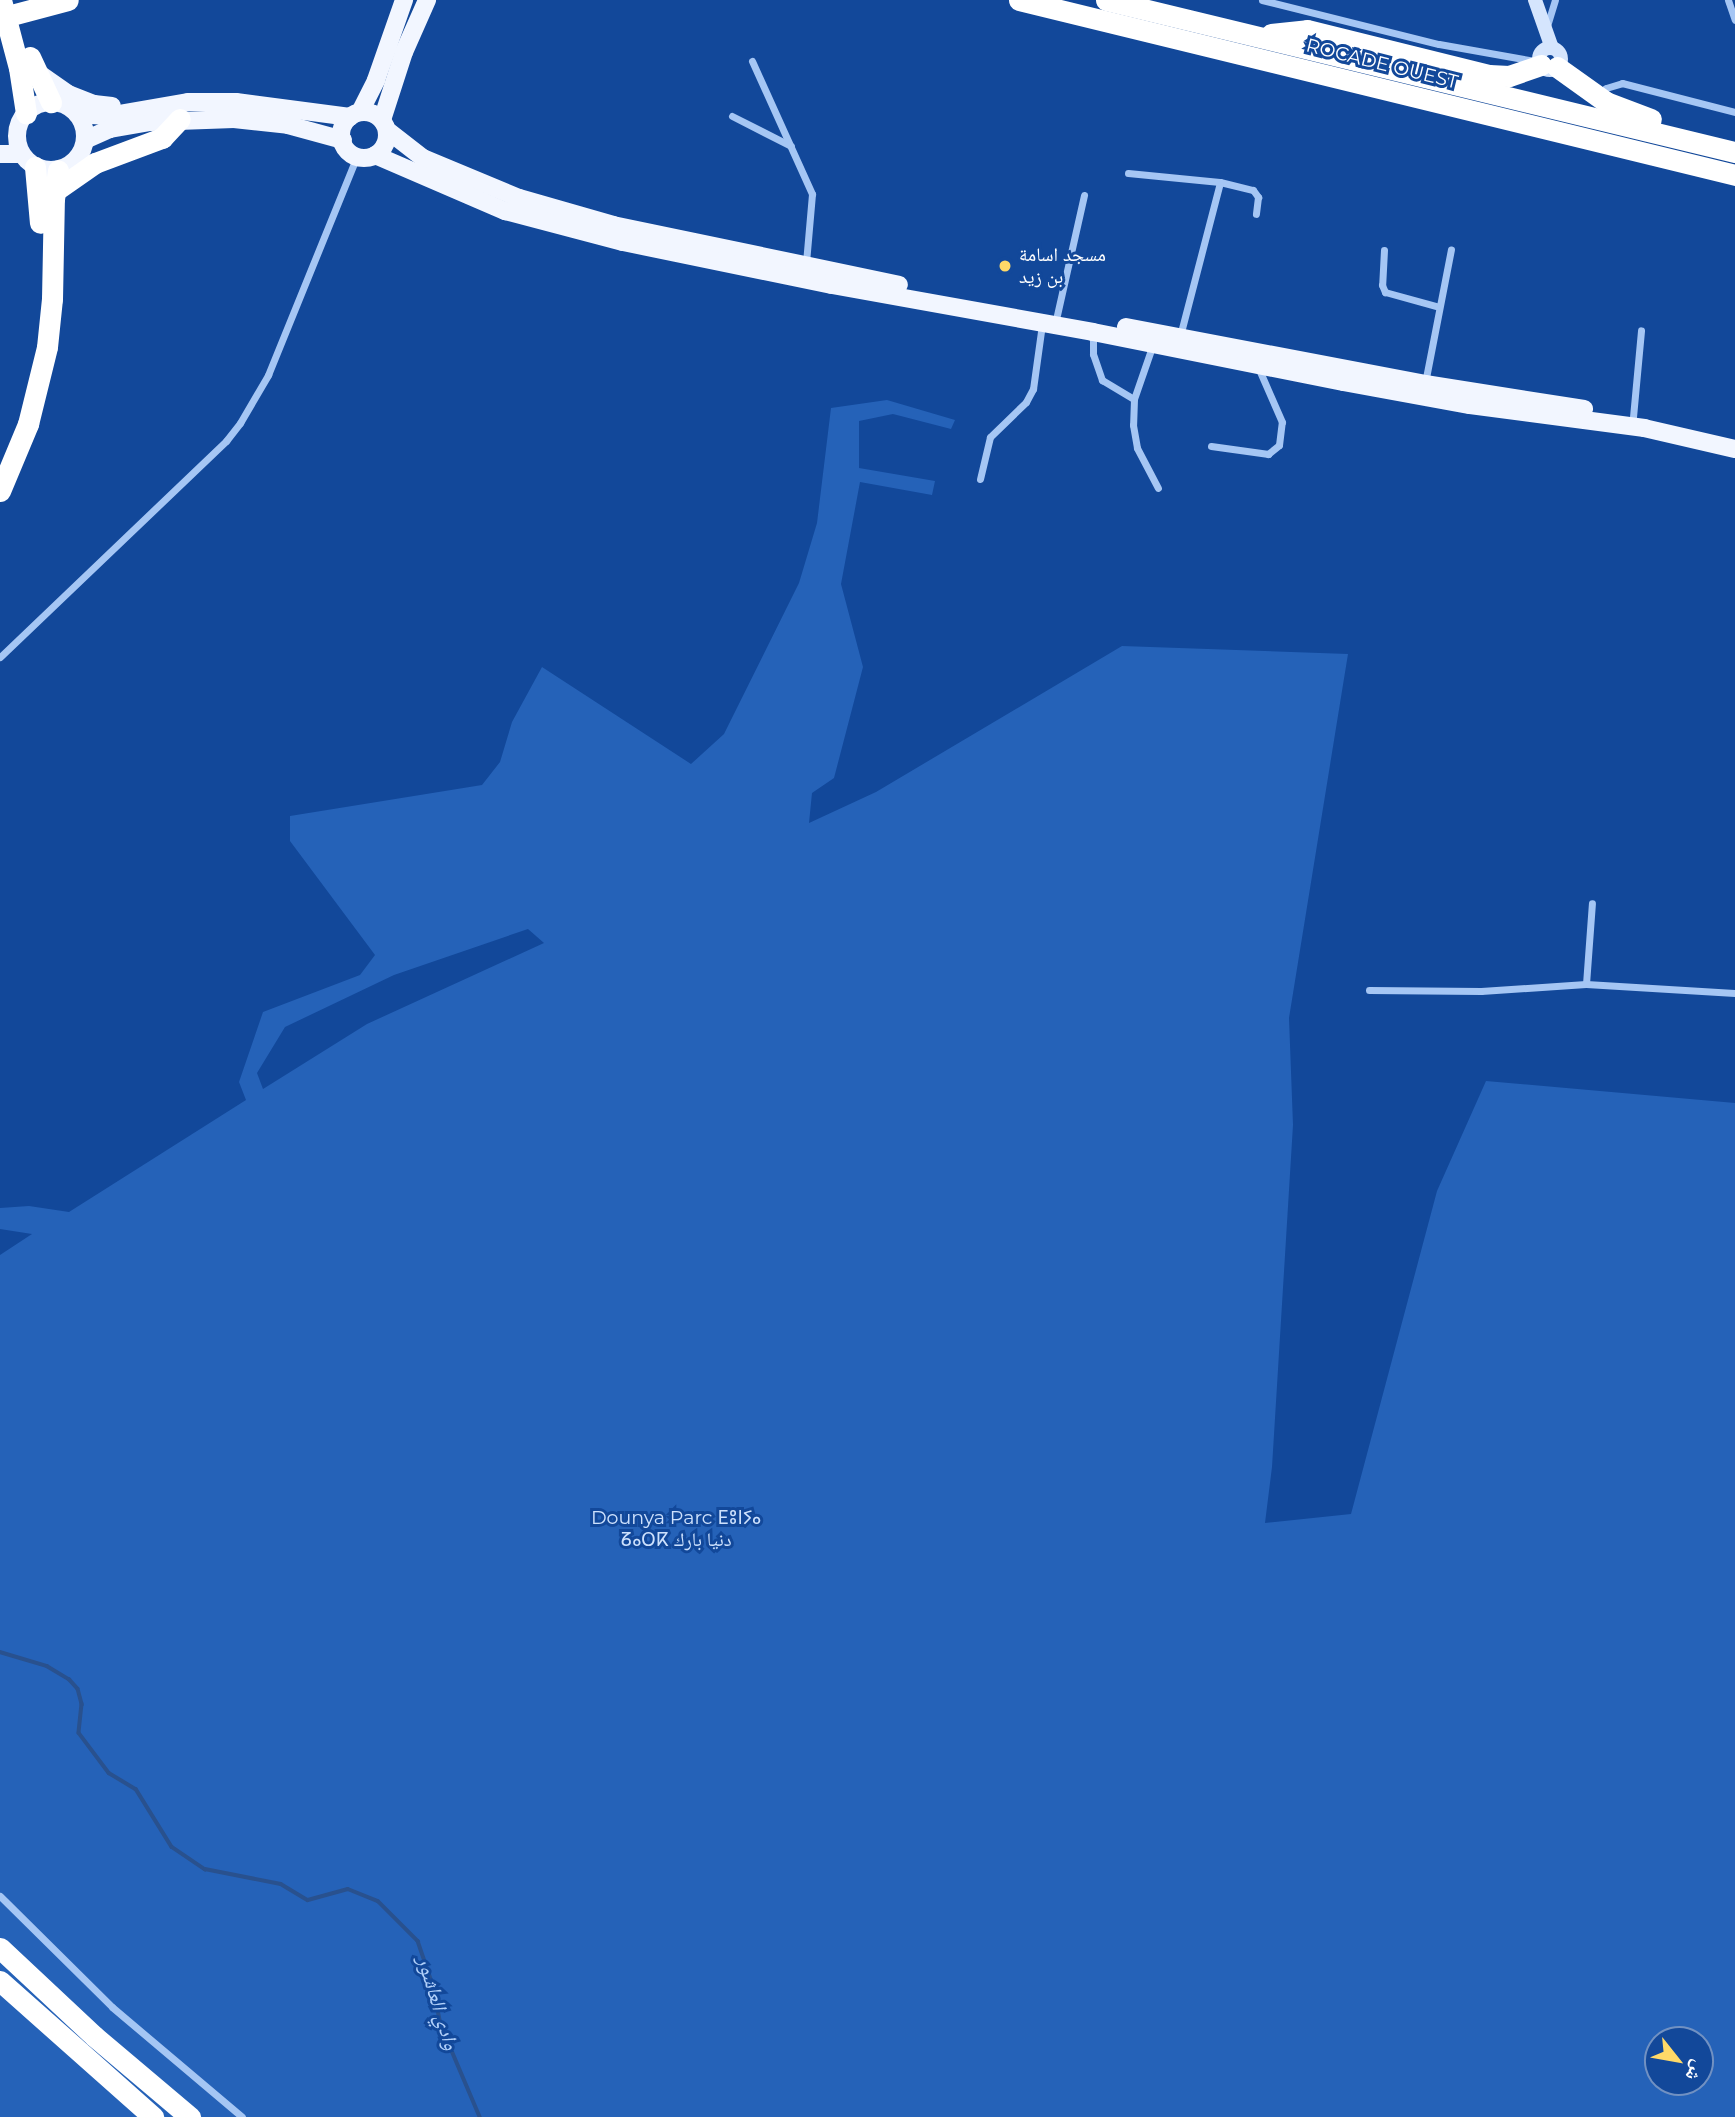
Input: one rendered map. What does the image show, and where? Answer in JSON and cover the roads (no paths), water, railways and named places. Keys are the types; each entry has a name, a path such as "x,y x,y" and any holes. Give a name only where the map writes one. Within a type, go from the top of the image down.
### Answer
{"highway":[{"path":"1,0 28,65 51,102"},
{"path":"15,0 28,65 26,113"},
{"path":"0,18 68,0"},
{"name":"ROCADE OUEST","path":"1019,0 1735,175"},
{"name":"ROCADE OUEST","path":"1106,0 1264,36 1735,152"},
{"path":"1264,36 1307,30 1499,76 1517,74 1548,60 1598,98 1635,116 1735,137"},
{"path":"55,191 95,163 162,138 180,119"},
{"path":"0,457 25,383 36,323 41,254 39,186 28,160"},
{"path":"0,491 28,424 47,347 58,170"},
{"path":"0,1948 94,2036 190,2117"},
{"path":"0,1981 153,2117"}],"main road":[{"path":"404,0 376,80 355,115 344,125 342,140 348,150 505,211 610,239 832,285 1015,313"},
{"path":"366,155 386,142 384,125 404,52 427,0"},
{"path":"28,65 68,94 94,104 109,106 145,102 160,106"},
{"path":"0,154 58,170 76,159 85,140 84,126 77,114 67,106 51,102 36,105 26,113 8,140 28,160"},
{"path":"77,114 107,116 160,106 236,102 355,115 374,114 423,158 519,198 614,225 1257,366 1470,405 1644,428 1735,449"},
{"path":"85,140 123,126 180,119 268,121 342,140"},
{"path":"1049,320 1180,336 1425,384 1699,427 1735,438"}],"street":[{"path":"1262,0 1439,44 1548,60 1545,30 1535,0"},
{"path":"1545,30 1555,0"},
{"path":"1731,4 1735,20"},
{"path":"752,61 812,194 806,267"},
{"path":"1598,98 1606,88 1622,83 1735,112"},
{"path":"732,116 792,147"},
{"path":"0,657 226,441 240,423 268,375 366,155"},
{"path":"1128,173 1220,182 1255,191 1258,197 1255,214"},
{"path":"1180,336 1220,182"},
{"path":"980,478 990,438 1026,402 1033,388 1084,195"},
{"path":"1425,384 1451,249"},
{"path":"1384,250 1382,285 1385,292 1439,307"},
{"path":"1633,417 1641,330"},
{"path":"1093,332 1093,354 1102,380 1134,399"},
{"path":"1153,344 1134,399 1133,425 1137,448 1158,488"},
{"path":"1211,446 1268,454 1279,446 1282,422 1257,366"},
{"path":"1586,984 1592,903"},
{"path":"1369,990 1481,991 1586,984 1735,993"},
{"path":"0,1896 112,2007 242,2117"}],"waterway":[{"name":"وادي العاشور","path":"0,1652 47,1666 69,1679 78,1689 82,1704 79,1733 109,1773 136,1789 172,1847 205,1869 281,1884 308,1900 348,1889 378,1901 418,1941 433,1985 441,2025 480,2117"}],"place":[{"name":"مسجد اسامة بن زيد","path":"1005,266"}],"park label":[{"name":"Dounya Parc ⴹⵓⵏⵢⴰ ⵒⴰⵔⴽ دنيا بارك","path":"676,1529"}]}
